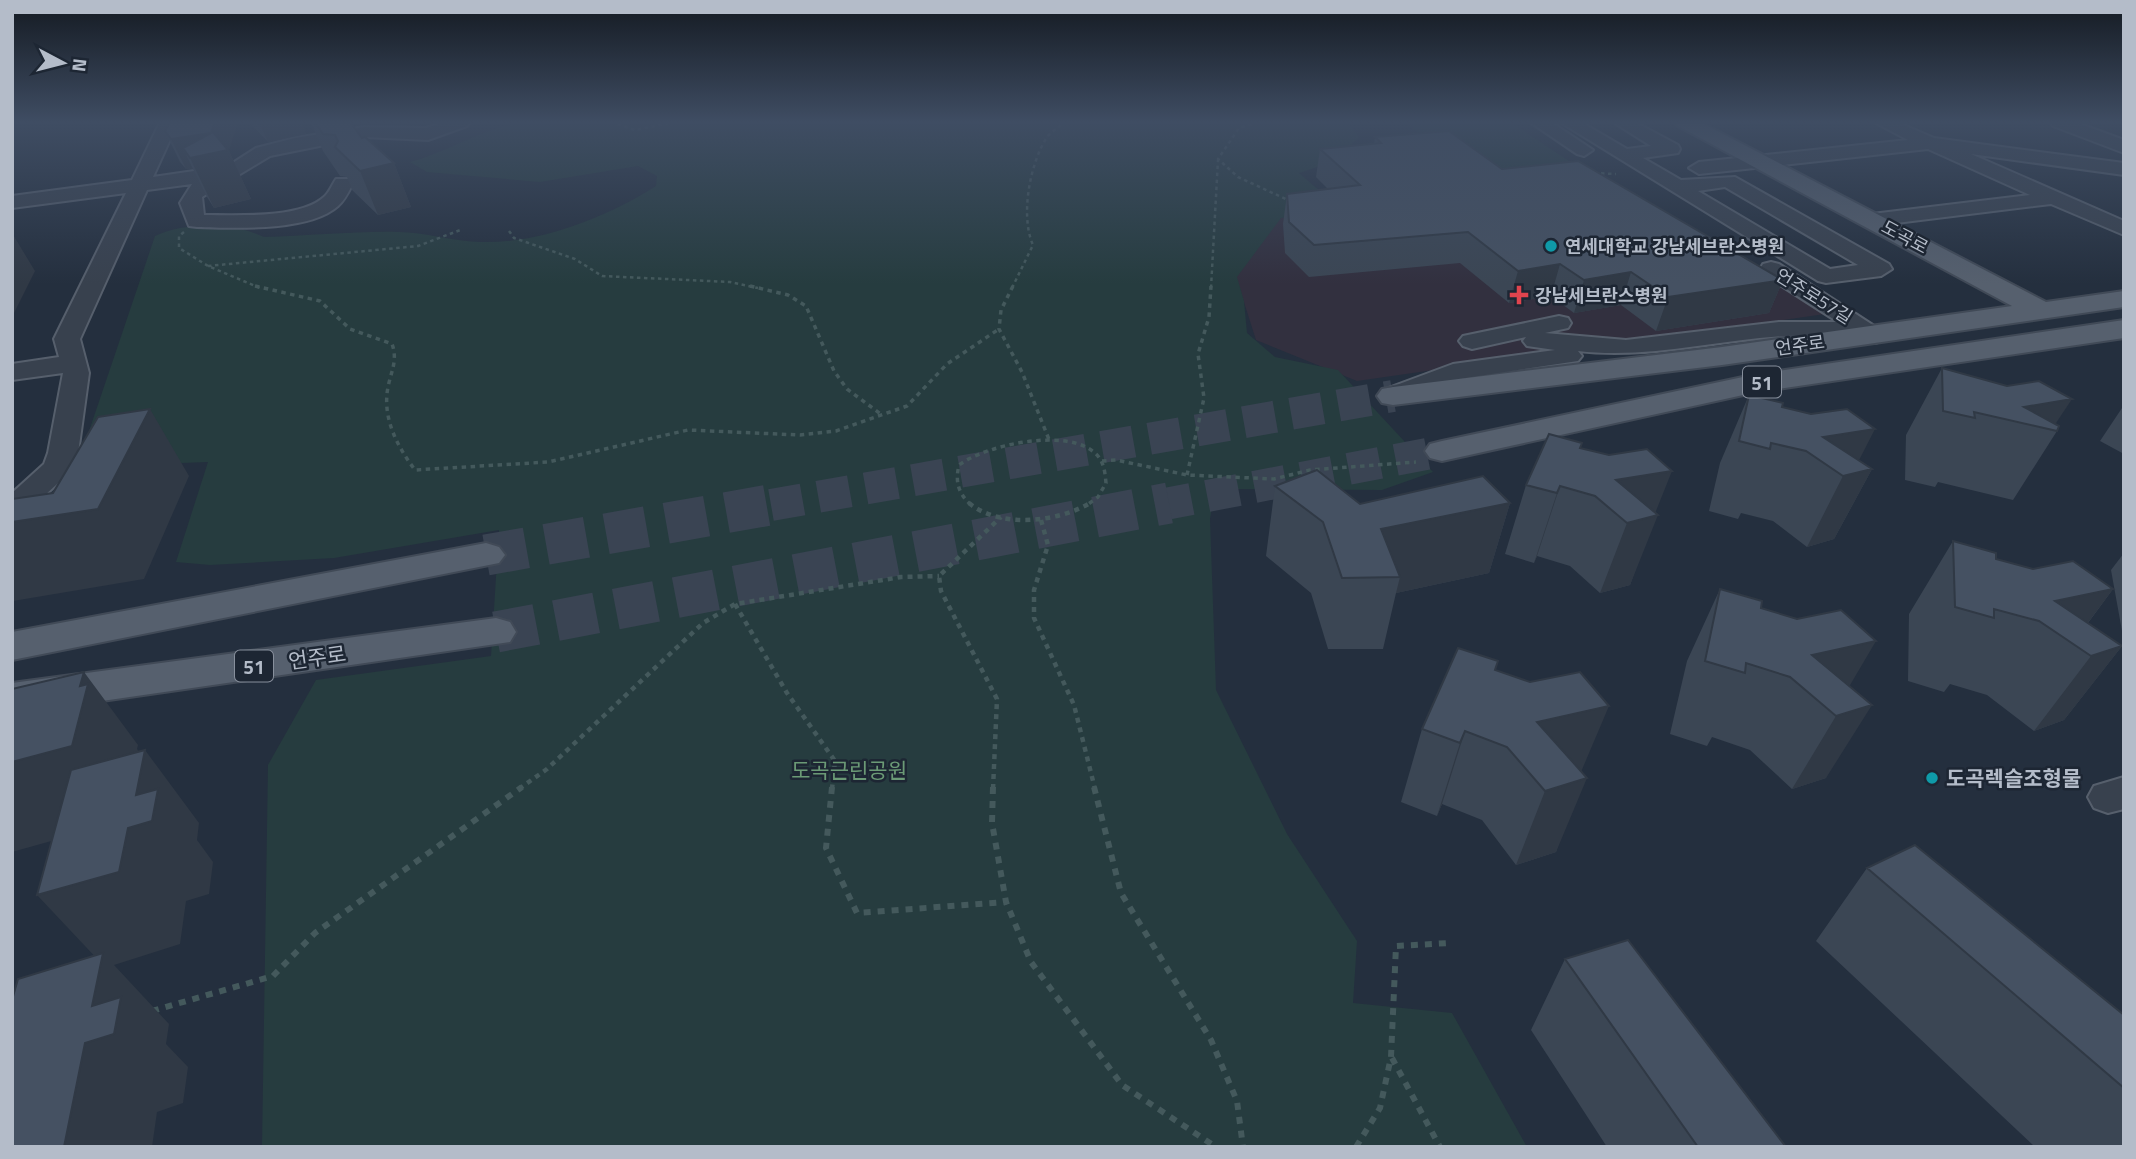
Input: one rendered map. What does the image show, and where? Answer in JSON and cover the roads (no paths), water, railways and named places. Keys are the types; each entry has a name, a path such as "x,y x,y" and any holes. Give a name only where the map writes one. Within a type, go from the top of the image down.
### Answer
{"main road":[{"name":"도곡로","path":"1789,176 2124,354"},
{"name":"언주로","path":"1393,397 1875,335 2039,309 2124,299"},
{"name":"언주로","path":"1442,451 1757,383 2124,329"},
{"path":"12,646 486,555"},
{"name":"언주로","path":"12,699 496,632"}],"street":[{"path":"12,518 20,502 58,468 63,453 76,373 67,340 144,176"},
{"path":"12,202 202,176"},
{"path":"223,176 198,188 190,198 189,208 197,221 264,220 301,215 331,203 343,183"},
{"name":"언주로57길","path":"1640,176 1875,335"},
{"path":"1657,176 1826,276 1881,269 1728,181 1676,187"},
{"path":"2006,176 2124,229"},
{"path":"1872,220 2055,198"},
{"path":"1472,341 1564,323 1597,331 1628,347"},
{"path":"1393,397 1453,372 1628,347 1800,326 1828,326 1875,335"},
{"path":"1569,356 1560,345 1536,341 1561,340 1628,347"},
{"path":"12,372 74,362"}],"tunnel":[{"path":"771,505 1393,396"},
{"path":"1160,505 1442,451"},
{"path":"486,555 781,503"},
{"path":"496,632 1169,503"}],"place":[{"name":"연세대학교 강남세브란스병원","path":"1551,246"},
{"name":"강남세브란스병원","path":"1519,295"},
{"name":"도곡렉슬조형물","path":"1932,778"}],"park label":[{"name":"도곡근린공원","path":"849,770"}]}
